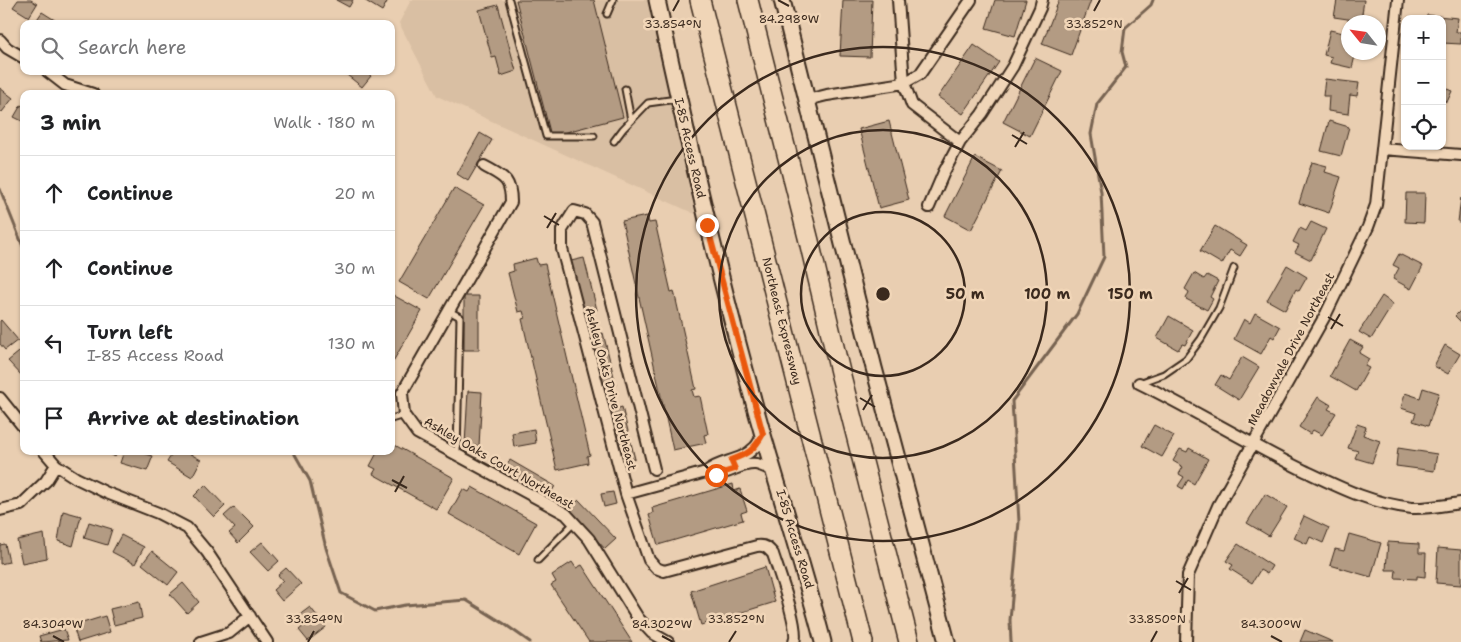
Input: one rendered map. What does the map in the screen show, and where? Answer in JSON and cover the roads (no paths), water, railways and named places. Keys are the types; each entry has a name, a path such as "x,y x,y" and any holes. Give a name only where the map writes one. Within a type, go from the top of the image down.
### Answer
{"highway":[{"name":"Northeast Expressway","path":"700,0 863,642"},
{"path":"748,0 909,642"}],"main road":[{"name":"I-85 Access Road","path":"658,0 707,225 763,434 808,583 823,642"},
{"path":"782,0 874,368 946,642"}],"street":[{"path":"898,0 904,83 912,104 960,142"},
{"path":"807,100 904,83 920,74 971,0"},
{"path":"929,207 944,172 960,142 982,114 1013,66 1042,0"},
{"name":"Meadowvale Drive Northeast","path":"1186,642 1188,575 1218,506 1326,314 1368,227 1376,205 1398,0"},
{"path":"0,40 7,48 20,56"},
{"path":"52,75 65,85 81,90"},
{"path":"1382,149 1461,155"},
{"path":"404,415 402,393 510,202 511,188 503,177 484,166"},
{"name":"Ashley Oaks Drive Northeast","path":"654,470 592,222 585,214 574,211 562,230 562,249 626,494 649,560 656,568 664,571 758,546 769,548 773,554 794,622 796,638 794,642"},
{"path":"1139,383 1172,399 1252,445 1345,491 1373,501 1414,508 1461,503"},
{"path":"0,398 20,423"},
{"name":"Ashley Oaks Court Northeast","path":"404,415 417,433 566,514 589,539 638,618 652,633 668,642"},
{"path":"733,465 743,455 755,448 763,434"},
{"path":"47,455 56,465 76,478 107,493 158,513 187,528 208,552 267,642"},
{"path":"626,494 706,472 713,466 756,464 774,471"},
{"path":"0,510 20,505 46,481 56,465"},
{"path":"201,642 229,633 250,616"}],"lane":[{"path":"510,0 546,136 594,136"},
{"path":"608,14 613,0"},
{"path":"625,89 631,120"},
{"path":"614,141 648,103 679,99"},
{"path":"1139,383 1164,374 1186,359 1201,339 1219,308 1234,268"},
{"path":"448,310 460,317 458,455"},
{"path":"395,418 404,415"},
{"path":"538,560 574,523"}],"waterway":[{"path":"1011,642 1010,620 1019,522 1012,401 1077,314 1104,257 1101,192 1091,134 1097,104 1126,67 1122,52 1125,28 1151,5 1153,0"},
{"path":"0,189 20,239"},
{"path":"295,455 310,481 326,548 341,593 375,611 405,605 466,600 530,642"}]}
